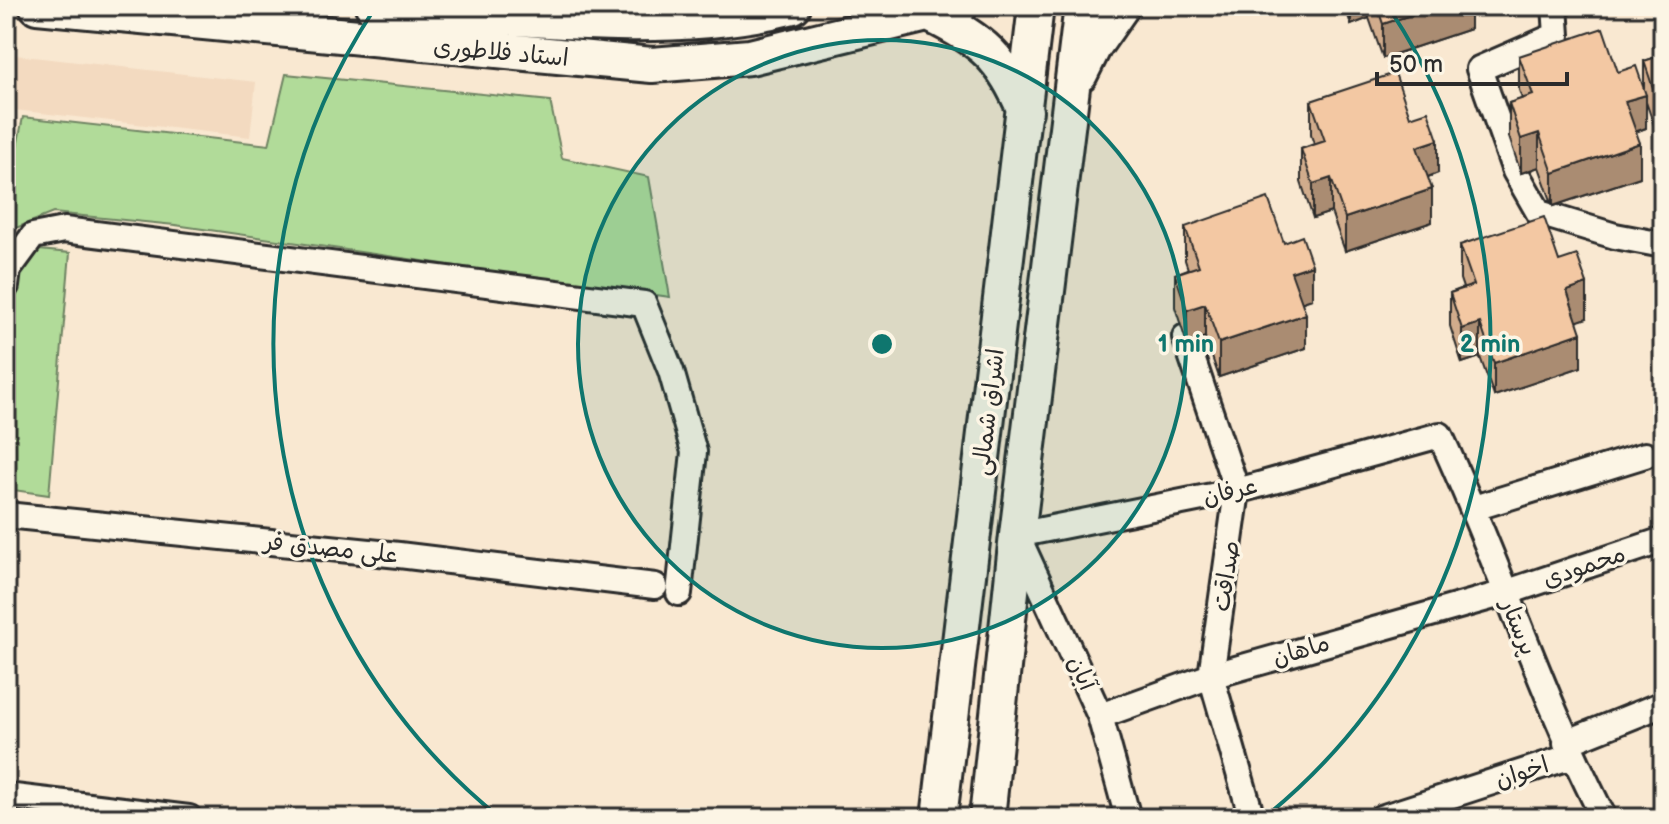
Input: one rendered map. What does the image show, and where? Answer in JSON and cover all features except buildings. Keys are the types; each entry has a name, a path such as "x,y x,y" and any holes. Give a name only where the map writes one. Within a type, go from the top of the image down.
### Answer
{"main road":[{"name":"استاد فلاطوری","path":"37,6 186,14 652,65 750,57 946,10"},
{"name":"استاد فلاطوری","path":"373,6 652,24 748,18 793,6"},
{"name":"اشراق شمالی","path":"939,818 1036,6"},
{"name":"اشراق شمالی","path":"987,818 1017,535 1082,6"},
{"path":"1070,96 1094,46 1122,6"},
{"path":"946,10 964,31 995,55 1012,80 1025,111"}],"street":[{"path":"1555,6 1557,35 1479,69 1515,171 1539,213 1615,236 1663,245"},
{"path":"6,286 8,270 33,236 64,230 644,304 671,371 694,452 679,593"},
{"name":"صداقت","path":"1185,337 1237,491 1211,676 1252,818"},
{"name":"عرفان","path":"1017,535 1237,491 1440,435"},
{"name":"پرستار","path":"1440,435 1474,508 1569,750 1604,818"},
{"path":"1474,508 1645,455"},
{"name":"علی مصدق فر","path":"6,515 399,555 655,586"},
{"name":"آبان","path":"1017,535 1100,716 1128,818"},
{"name":"محمودی","path":"1505,593 1663,540"},
{"name":"ماهان","path":"1100,716 1211,676 1505,593"},
{"name":"اخوان","path":"1381,818 1569,750 1663,704"},
{"path":"6,796 189,818"}],"shaded area":[{"path":"6,54 256,82 250,137 6,109"}],"green space":[{"path":"286,74 550,101 562,158 649,177 670,297 175,225 53,213 6,232 6,202 23,117 269,145"},
{"path":"39,250 70,253 49,495 6,489 6,378 18,275"}]}
